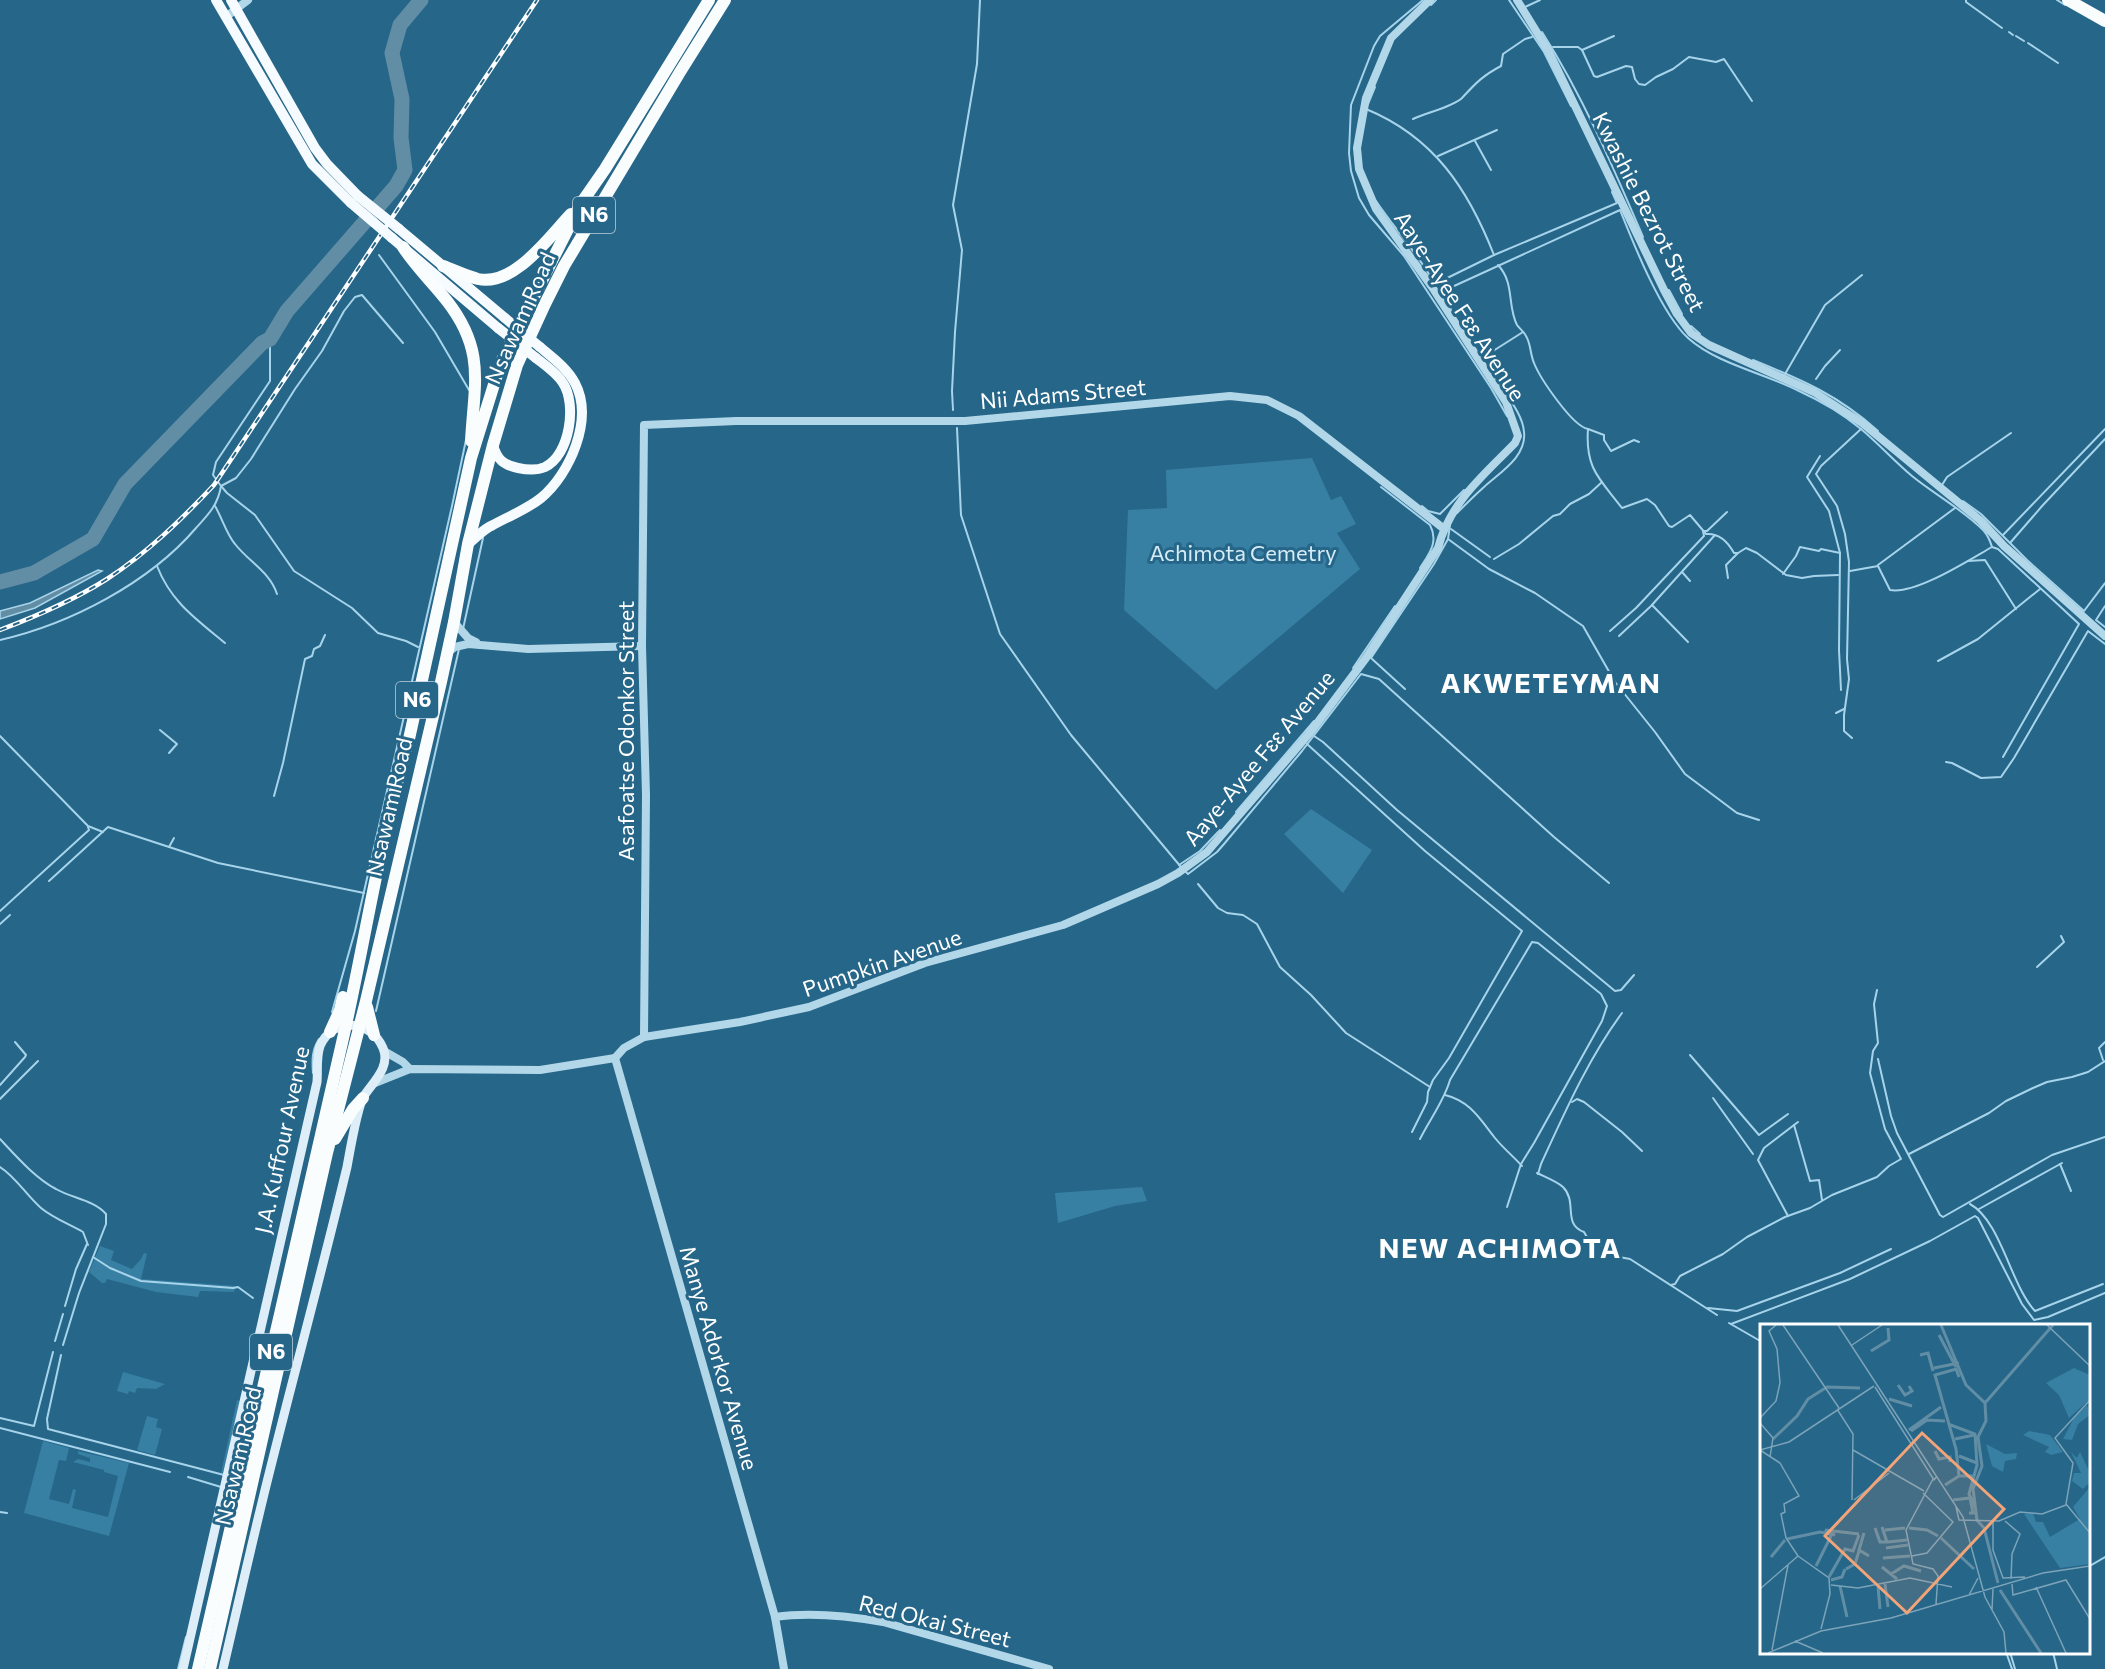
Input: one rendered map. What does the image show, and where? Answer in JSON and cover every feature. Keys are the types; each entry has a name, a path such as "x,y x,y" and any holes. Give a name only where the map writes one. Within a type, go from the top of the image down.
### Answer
{"highway":[{"name":"Nsawam Road","path":"198,1669 346,1024 362,942 471,458 501,362 580,205 709,0"},
{"name":"Nsawam Road","path":"210,1669 327,1154 366,1001 447,653 468,544 493,445 518,365 556,282 622,168 725,0"},
{"path":"2068,0 2105,21"},
{"path":"443,266 480,279 501,277 522,266 580,205"},
{"path":"403,247 458,314 476,359 471,458"},
{"path":"330,1032 340,1010 345,987 362,942"},
{"path":"366,1001 374,1035"},
{"path":"327,1154 342,1126 363,1098"}],"main road":[{"path":"216,0 312,164 395,233 443,266 502,323"},
{"path":"234,4 315,148 354,200"},
{"path":"395,233 403,247 538,352 567,371 580,396 581,423 574,450 557,481 529,507 490,525 468,544"},
{"path":"493,445 498,459 504,464 526,470 544,467 559,453 569,422 571,401 564,384 538,352"},
{"path":"223,1669 270,1468 363,1098 375,1083 382,1068 384,1051 374,1035 359,1027 346,1024"},
{"name":"J.A. Kuffour Avenue","path":"183,1669 317,1082 318,1054 330,1032 346,1024"}],"street":[{"path":"227,16 234,4 248,0"},
{"name":"Aaye-Ayee Fɛɛ Avenue","path":"1158,885 1207,852 1308,734 1366,658 1437,548 1443,528 1459,501 1515,443 1518,436 1506,402 1434,290 1376,209 1359,169 1357,154 1366,98 1390,38 1430,0"},
{"name":"Kwashie Bezrot Street","path":"1517,0 1549,52 1664,290 1691,333 1709,345 1814,392 1862,423 1981,521 2004,546 2105,636"},
{"name":"Nii Adams Street","path":"644,425 736,421 964,421 1230,396 1267,400 1299,416 1443,528"},
{"name":"Asafoatse Odonkor Street","path":"644,425 642,646 646,795 644,1037"},
{"path":"454,622 468,638 478,644"},
{"path":"447,653 461,645 478,644 528,649 642,646"},
{"name":"Pumpkin Avenue","path":"615,1058 624,1047 644,1037 740,1022 809,1007 926,963 1063,925 1158,885"},
{"path":"384,1051 410,1069"},
{"path":"375,1083 410,1069 540,1070 615,1058"},
{"name":"Manye Adorkor Avenue","path":"615,1058 775,1617 784,1669"},
{"name":"Red Okai Street","path":"775,1617 795,1615 868,1619 1049,1669"}],"green space":[{"name":"Achimota Cemetry","path":"1312,458 1331,500 1341,496 1356,524 1337,533 1360,569 1216,690 1124,610 1128,510 1167,508 1166,470"},
{"path":"1311,809 1372,850 1343,893 1284,834"},
{"path":"1142,1187 1147,1201 1115,1206 1058,1223 1055,1193"},
{"path":"100,1246 114,1251 111,1260 132,1269 144,1253 147,1254 141,1279 236,1286 234,1292 200,1291 198,1297 156,1292 107,1279 105,1283 102,1283 89,1272"},
{"path":"123,1372 165,1384 156,1389 137,1388 135,1393 117,1391"},
{"path":"237,1400 240,1401 223,1473 221,1473"},
{"path":"147,1416 158,1419 156,1427 162,1429 155,1455 137,1450"},
{"path":"43,1441 69,1448 66,1461 59,1460 49,1499 69,1504 73,1489 76,1490 72,1508 108,1517 118,1476 73,1462 78,1459 90,1462 90,1458 78,1454 78,1451 129,1463 109,1536 24,1513"}],"shaded area":[{"path":"98,570 102,571 35,608 0,619 0,611 30,603"}],"waterway":[{"path":"0,582 34,573 93,539 125,484 262,343 270,339 287,311 396,186 405,170 401,138 402,99 392,53 400,25 421,0"},
{"path":"953,410 955,332 962,250 953,205 977,64 980,0"},
{"path":"1423,0 1380,36 1374,46 1351,105 1349,153 1351,171 1359,198 1369,215 1404,256 1507,416"},
{"path":"1431,5 1436,0"},
{"path":"1509,0 1544,52 1571,106"},
{"path":"1525,7 1540,0"},
{"path":"1966,0 2002,28"},
{"path":"2057,0 2065,5"},
{"path":"1542,32 1584,107 1643,237"},
{"path":"2009,32 2013,35"},
{"path":"1582,50 1614,36"},
{"path":"2016,36 2024,41"},
{"path":"1413,119 1458,101 1475,84 1501,66 1503,54 1525,39 1532,37"},
{"path":"2028,43 2058,63"},
{"path":"1553,47 1578,47 1582,50 1594,76 1597,77 1626,66 1632,67 1635,79 1639,84 1645,85 1689,57 1716,62 1724,59 1752,101"},
{"path":"1368,104 1375,87"},
{"path":"1366,109 1411,134 1446,168 1473,208 1494,255"},
{"path":"1438,156 1497,130"},
{"path":"1475,141 1491,170"},
{"path":"1376,201 1435,284 1494,255 1617,203 1612,192"},
{"path":"1451,309 1441,292 1620,210 1658,296 1688,338 1713,355 1807,395 1847,418 1912,476 1984,531 1992,547"},
{"path":"379,255 435,332 469,390"},
{"path":"1498,265 1507,279 1514,318 1528,339 1537,370 1565,411 1581,426 1588,429 1589,454 1592,464 1601,481 1622,508 1647,499 1655,505 1672,527 1690,515 1706,534 1719,537 1734,553 1738,553"},
{"path":"1785,374 1825,305 1862,275"},
{"path":"1669,290 1682,314"},
{"path":"403,343 362,295 355,297 251,459 236,478 221,486 255,515 294,571 352,608 378,633 418,647"},
{"path":"1691,326 1700,334"},
{"path":"1482,358 1523,332"},
{"path":"0,640 54,623 107,599 155,566 177,548 205,519 220,493 221,486 213,475 216,462 270,381 270,339"},
{"path":"1816,379 1840,350"},
{"path":"1753,360 1788,374 1834,398 1878,431"},
{"path":"1457,513 1511,464 1524,441 1523,426 1516,408 1501,387"},
{"path":"957,428 961,515 1000,634 1071,735 1181,867"},
{"path":"1588,429 1604,435 1604,440 1611,451 1634,440 1639,442"},
{"path":"1852,738 1844,731 1849,679 1847,659 1849,562 1845,534 1837,506 1816,474 1821,466 1861,429"},
{"path":"2003,535 2105,429"},
{"path":"1942,485 1947,477 2011,433"},
{"path":"2010,543 2105,439"},
{"path":"332,1012 355,931 466,440"},
{"path":"1820,456 1807,477 1829,511 1840,553 1841,690"},
{"path":"1494,559 1519,544 1553,516 1560,514 1570,504 1589,494 1602,482"},
{"path":"1381,487 1430,525 1433,531 1433,542 1420,568"},
{"path":"1422,506 1428,511 1440,514 1464,490"},
{"path":"1963,501 1981,514 2027,560 2084,611 2105,583"},
{"path":"215,506 232,540 264,573 277,594"},
{"path":"1878,565 1955,508"},
{"path":"1610,631 1636,608 1704,536 1703,531 1707,531 1727,512"},
{"path":"1405,689 1371,658 1434,564 1448,539 1450,525"},
{"path":"1451,529 1490,557"},
{"path":"1619,636 1651,606 1715,535"},
{"path":"463,629 483,538"},
{"path":"1448,539 1489,569 1535,593 1583,626 1615,682 1685,774 1737,813 1759,820"},
{"path":"1783,574 1800,547 1840,553"},
{"path":"1992,547 1998,549 2079,624 2003,757"},
{"path":"1850,571 1878,566 1890,590 1901,590 1942,575 1992,547"},
{"path":"1728,578 1726,565 1746,548 1757,553 1786,575 1802,578 1838,575"},
{"path":"1968,561 1985,560 2016,609"},
{"path":"157,566 169,590 177,600 194,618 225,643"},
{"path":"1682,572 1690,581"},
{"path":"1938,661 1978,639 2040,589"},
{"path":"1652,605 1688,642"},
{"path":"1353,668 1395,606"},
{"path":"2105,606 2096,620 2105,627"},
{"path":"1946,762 1981,778 2001,777 2088,631 2105,644"},
{"path":"274,796 305,659 312,656 314,649 320,646 325,635"},
{"path":"376,1011 459,649"},
{"path":"1185,871 1188,874 1217,852 1302,751 1361,674 1379,679 1554,837 1609,883"},
{"path":"1836,713 1844,709"},
{"path":"1236,812 1314,721"},
{"path":"160,730 177,744 169,753"},
{"path":"0,736 88,826 103,832"},
{"path":"1314,736 1397,810 1615,991 1621,990 1634,975"},
{"path":"1307,744 1425,851 1522,931 1449,1058 1433,1080 1427,1102 1412,1132"},
{"path":"0,911 89,830 88,827"},
{"path":"49,881 108,827 218,863 364,893"},
{"path":"1179,865 1200,851 1220,830"},
{"path":"169,847 174,838"},
{"path":"1198,884 1218,908 1227,913 1243,915 1257,924 1280,967 1311,995 1346,1033 1430,1087"},
{"path":"0,924 10,915"},
{"path":"2037,967 2064,942 2061,936"},
{"path":"1420,1139 1441,1103 1450,1080 1532,942 1538,943 1601,994 1607,1006 1602,1021 1521,1164 1507,1207"},
{"path":"1671,1285 1675,1284 1680,1276 1723,1254 1747,1237 1785,1217 1810,1208 1832,1195 1877,1177 1901,1159 1885,1129 1870,1073 1873,1051 1878,1043 1874,1004 1877,990"},
{"path":"1538,1174 1578,1086 1598,1049 1622,1013"},
{"path":"313,1073 313,1055 319,1039"},
{"path":"0,1085 26,1055 15,1042"},
{"path":"2103,1060 2099,1048 2105,1042"},
{"path":"1690,1055 1759,1135 1788,1114"},
{"path":"1878,1059 1897,1133 1943,1217 2052,1155 2105,1137"},
{"path":"0,1099 38,1061"},
{"path":"1909,1154 2033,1088 2047,1082 2088,1072 2105,1061"},
{"path":"1445,1095 1468,1106 1522,1166"},
{"path":"1713,1098 1753,1154"},
{"path":"1572,1102 1577,1099 1584,1102 1642,1151"},
{"path":"1788,1216 1758,1160 1764,1148 1798,1122"},
{"path":"1794,1125 1810,1181 1819,1180 1822,1200"},
{"path":"0,1139 26,1166 48,1184 95,1205 106,1214 106,1224 79,1293 63,1345"},
{"path":"1979,1209 2062,1163"},
{"path":"2060,1164 2071,1191"},
{"path":"0,1167 41,1208 83,1232 88,1245"},
{"path":"1537,1173 1563,1187 1570,1199 1574,1224 1584,1232 1588,1239 1619,1257 1630,1259 1717,1315"},
{"path":"1970,1204 1981,1212 1990,1224 2019,1286 2035,1311 2103,1284"},
{"path":"1731,1324 1850,1279 1930,1241 1975,1216 2022,1304 2034,1320 2048,1317 2105,1293"},
{"path":"65,1306 76,1269 87,1244"},
{"path":"1708,1308 1737,1311 1840,1273 1891,1249"},
{"path":"93,1257 110,1268 141,1281 238,1287 253,1298"},
{"path":"55,1341 63,1314"},
{"path":"1729,1323 1760,1341"},
{"path":"0,1418 34,1426 53,1352"},
{"path":"61,1355 47,1419 48,1429 224,1475"},
{"path":"0,1428 170,1472"},
{"path":"188,1477 221,1487"},
{"path":"0,1512 7,1513"},
{"path":"2090,1566 2105,1557"},
{"path":"178,1669 186,1637"},
{"path":"2007,1654 2012,1669"},
{"path":"2011,1654 2015,1669"},
{"path":"2053,1654 2057,1669"}],"railway":[{"path":"0,630 55,607 107,579 163,535 214,485 537,0"}],"district":[{"name":"AKWETEYMAN","path":"1551,683"},
{"name":"NEW ACHIMOTA","path":"1500,1248"}]}
